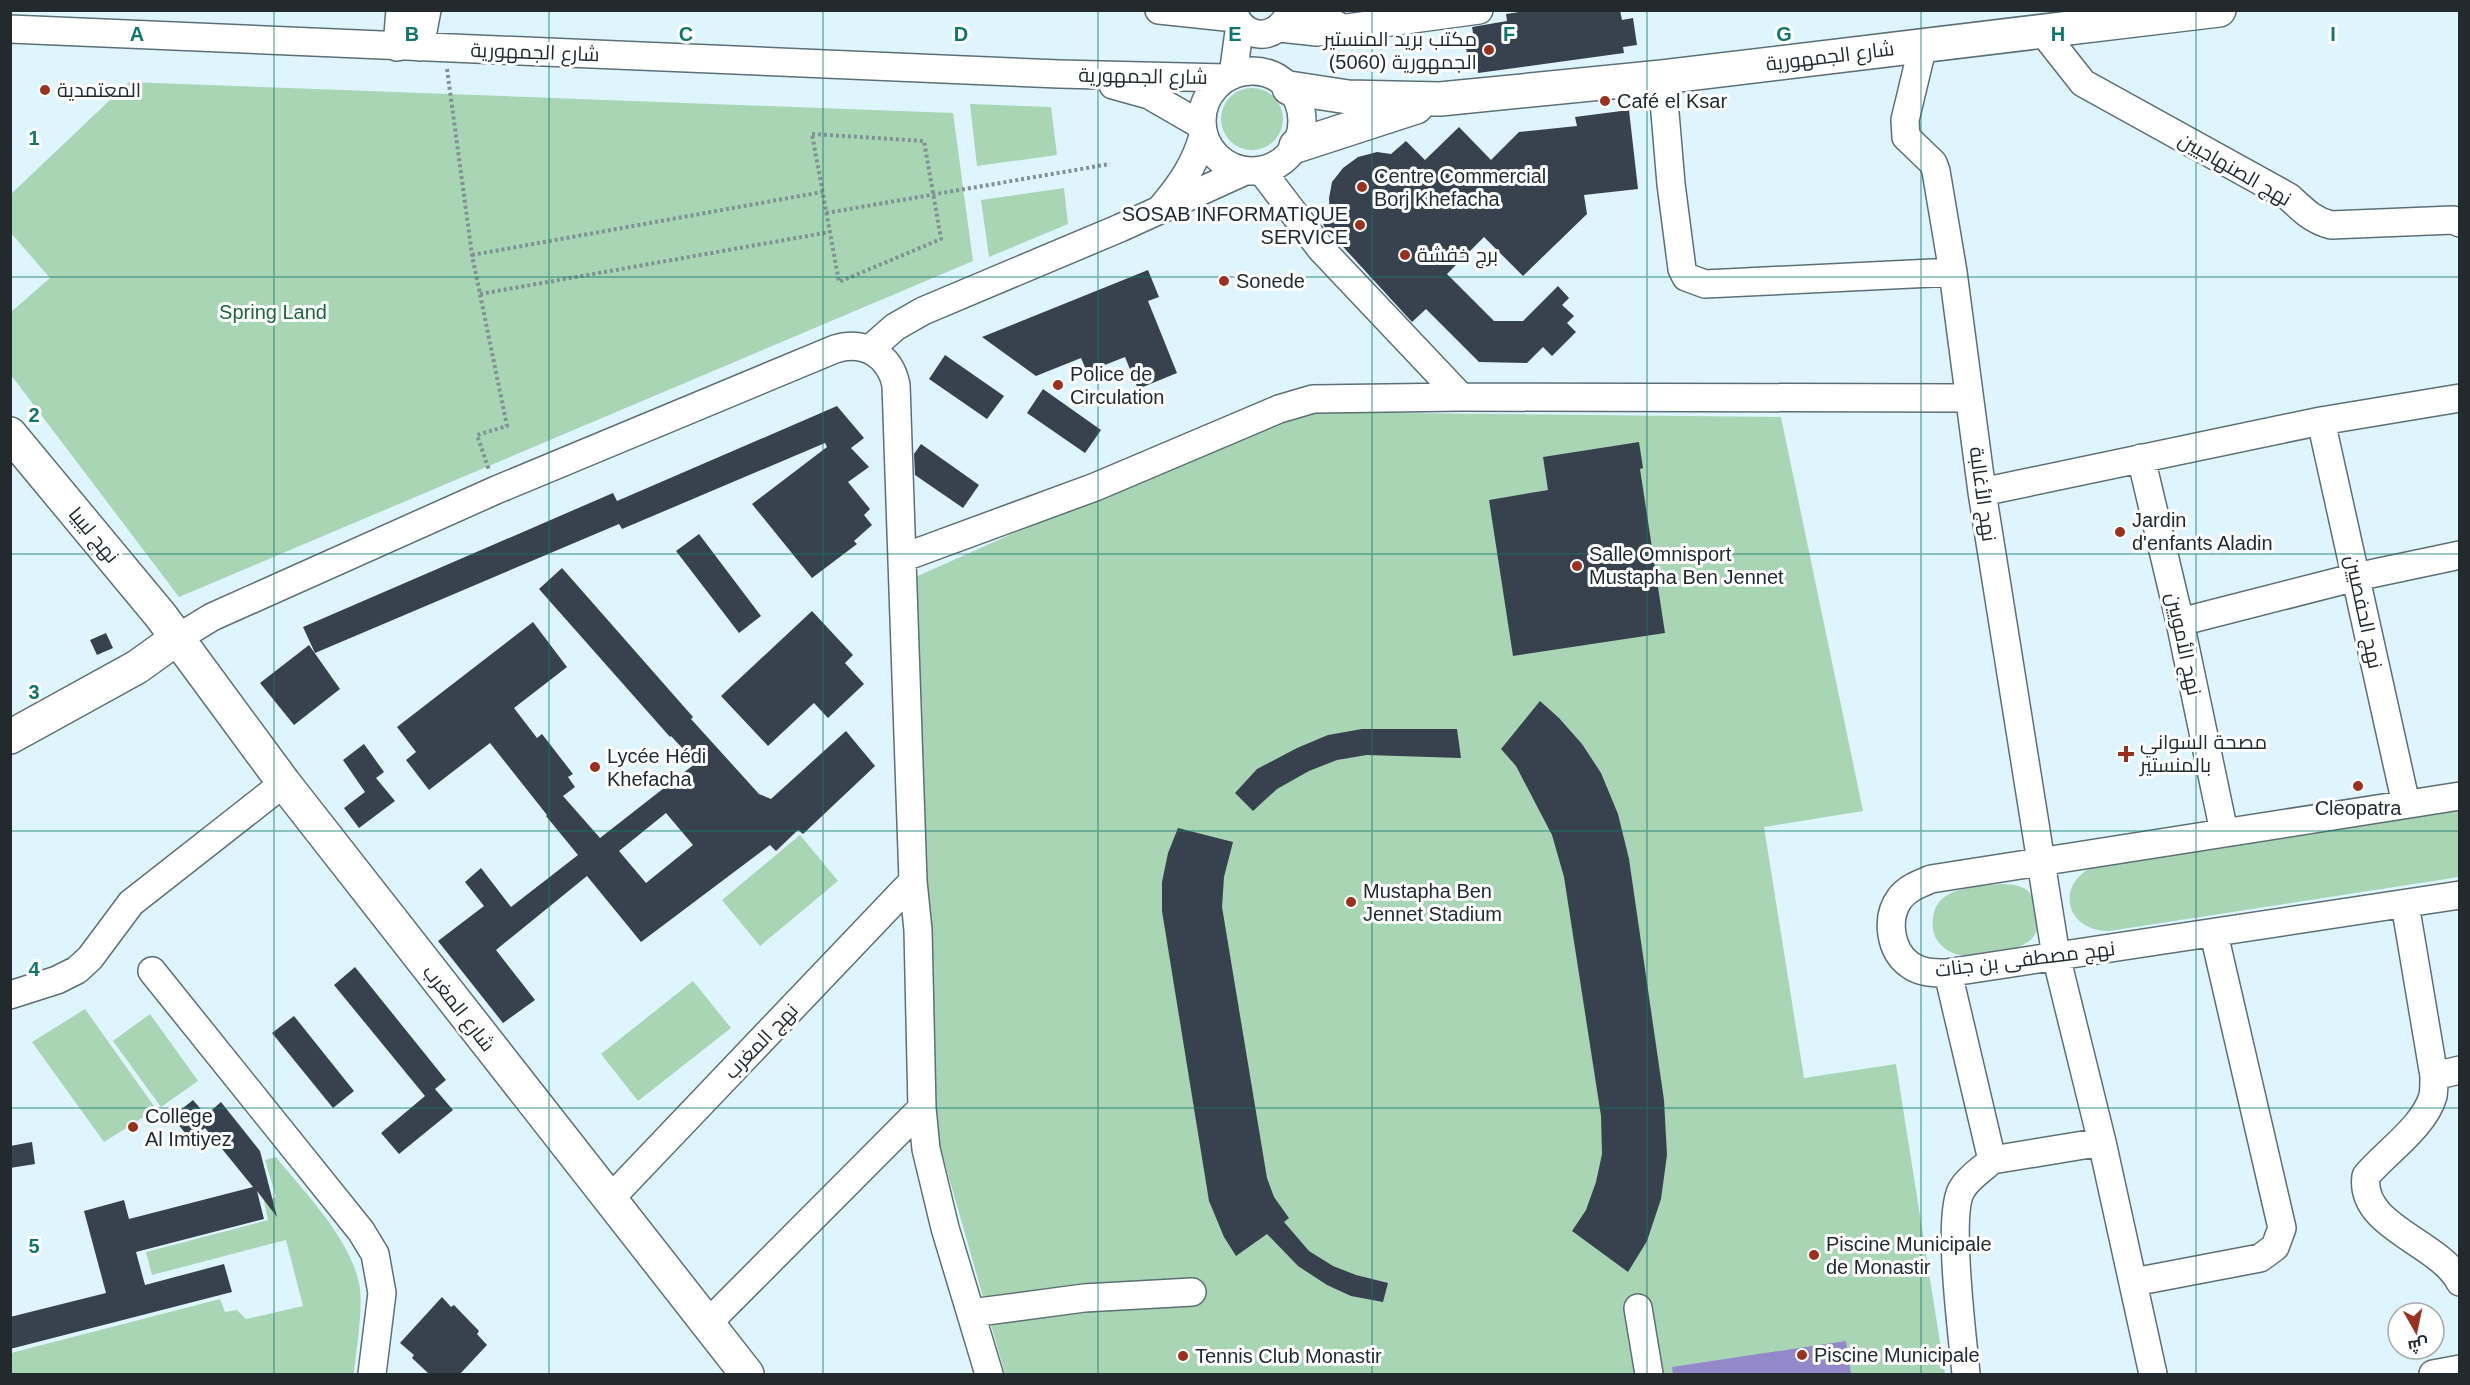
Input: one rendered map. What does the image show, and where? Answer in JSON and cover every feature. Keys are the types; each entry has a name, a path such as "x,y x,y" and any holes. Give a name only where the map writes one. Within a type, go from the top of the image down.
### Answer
{"main road":[{"name":"شارع الجمهورية","path":"1281,82 1348,97 1440,99 1662,77 2219,10"},
{"name":"شارع الجمهورية","path":"1271,162 1440,99"},
{"name":"نهج ليبيا","path":"10,434 161,616 176,639"},
{"path":"10,737 137,667 176,639"},
{"name":"شارع المغرب","path":"176,639 284,783 747,1374"}],"street":[{"path":"400,10 420,47"},
{"path":"420,47 427,10"},
{"path":"1159,10 1236,18 1245,29 1259,34 1282,23 1317,32 1479,10"},
{"path":"1309,10 1344,29"},
{"path":"1229,76 1236,18"},
{"path":"1281,82 1282,23"},
{"name":"شارع الجمهورية","path":"10,29 1059,74 1229,76"},
{"name":"نهج الصنهاجيين","path":"2042,31 2083,83 2289,197 2305,214 2318,222 2331,225 2453,220 2460,223"},
{"name":"نهج الأغالبة","path":"1923,45 1910,96 1905,133 1908,141 1933,163 1953,272 1982,492 2056,956 2102,1142 2153,1374"},
{"path":"870,349 896,327 923,311 1159,210 1271,162 1301,131 1302,116 1298,101 1281,82 1260,71 1246,71 1229,76 1215,87 1202,111 1198,154 1187,175 1159,210"},
{"name":"شارع الجمهورية","path":"1059,74 1149,95 1202,130"},
{"path":"1662,77 1671,184 1682,269 1686,277 1705,284 1953,272"},
{"path":"1202,130 1207,145 1217,158 1230,167 1271,162"},
{"path":"1271,162 1297,219 1321,249 1461,397"},
{"path":"176,639 212,617 496,490 835,349 850,345 870,349 889,364 896,385 913,881 918,930 922,1108 932,1180 989,1374"},
{"path":"902,558 1095,487 1298,403 1337,399 1461,397 1969,399"},
{"path":"1982,492 2321,421 2460,398"},
{"name":"نهج الحفصيين","path":"2321,421 2406,804"},
{"name":"نهج الأمويين","path":"2140,458 2180,622 2224,832"},
{"path":"2180,622 2356,577 2460,555"},
{"path":"10,995 57,980 77,970 90,958 131,903 284,783"},
{"name":"نهج مصطفى بن جنات","path":"2460,796 1931,879 1913,886 1899,899 1892,916 1891,934 1898,951 1911,965 1928,972 1948,973 2460,896"},
{"name":"نهج المغرب","path":"609,1200 913,881"},
{"path":"2404,904 2447,1073 2433,1095 2427,1110 2366,1176 2365,1185 2368,1198 2377,1212 2389,1224 2423,1244 2447,1263 2460,1282"},
{"path":"2134,1282 2260,1258 2275,1247 2282,1228 2214,934"},
{"path":"152,971 361,1231 375,1254 382,1293 372,1374"},
{"path":"1948,973 1992,1160"},
{"path":"707,1324 922,1108"},
{"path":"1966,1374 1956,1248 1957,1202 1962,1188 1992,1160 2102,1142"},
{"path":"971,1313 1084,1298 1192,1292"},
{"path":"1638,1308 1649,1374"},
{"path":"2433,1374 2460,1370"}],"path":[{"path":"420,47 472,255 507,426 477,435 496,490"},
{"path":"812,134 924,141 933,194 941,238 839,282 812,134"},
{"path":"826,213 1110,164"},
{"path":"472,255 822,192"},
{"path":"480,294 830,232"}],"green space":[{"name":"Spring Land","path":"129,82 953,113 973,261 179,597 11,375 11,312 50,278 11,233 11,194"},
{"path":"1246,88 1258,88 1274,97 1281,107 1283,119 1281,131 1274,141 1258,150 1246,150 1235,145 1226,136 1221,125 1221,113 1226,102 1235,93"},
{"path":"970,104 1051,107 1057,155 977,166"},
{"path":"1064,188 1068,224 989,257 981,200"},
{"name":"Mustapha Ben Jennet Stadium","path":"1296,412 1781,417 1863,811 1764,827 1804,1078 1896,1064 1945,1374 1005,1374 926,1097 924,886 911,579 1113,489"},
{"path":"2459,809 2459,877 2109,931 2094,929 2082,923 2074,914 2070,904 2070,893 2075,882 2084,872 2097,865"},
{"path":"800,835 838,881 760,946 722,900"},
{"path":"2001,884 2022,887 2031,894 2038,917 2038,928 2034,936 2020,946 1988,955 1960,955 1942,946 1933,930 1933,918 1936,907 1942,900 1959,890"},
{"path":"693,981 731,1028 638,1101 601,1054"},
{"path":"85,1009 156,1109 104,1142 32,1042"},
{"path":"150,1014 198,1081 161,1107 113,1041"},
{"path":"276,1157 325,1216 354,1266 359,1283 361,1304 354,1374 11,1374 11,1353 220,1299 225,1312 237,1310 246,1319 303,1306 286,1240 152,1275 146,1252 268,1220 264,1201 276,1197 265,1160"}],"shaded area":[{"name":"Piscine Municipale","path":"1846,1341 1851,1374 1673,1374 1672,1367"}],"building":[{"path":"1532,10 1620,10 1622,20 1633,18 1637,45 1623,47 1624,53 1478,73 1476,60 1468,61 1465,40 1474,39 1472,27 1507,21 1506,14"},
{"name":"برج خفشة","path":"1629,110 1638,189 1584,195 1587,214 1523,276 1484,237 1447,274 1494,321 1523,321 1558,286 1569,298 1562,305 1574,316 1567,323 1576,332 1552,356 1543,347 1527,363 1479,362 1426,309 1412,322 1323,225 1330,219 1329,198 1332,182 1343,168 1358,157 1377,152 1391,154 1406,141 1425,160 1459,127 1491,160 1519,132 1577,126 1575,117"},
{"path":"1148,270 1159,297 1148,301 1177,373 1138,389 1125,357 1087,372 1081,358 1036,376 982,337"},
{"path":"945,355 1004,396 987,419 929,379"},
{"path":"1043,389 1101,430 1085,453 1027,413"},
{"path":"837,406 864,438 851,448 869,467 848,482 870,509 864,515 872,525 854,541 857,544 812,578 752,504 827,447 825,443 622,529 619,524 315,653 303,627 613,493 617,501"},
{"name":"Salle Omnisport Mustapha Ben Jennet","path":"1639,442 1643,468 1640,469 1665,633 1513,656 1489,500 1548,490 1543,457"},
{"path":"921,444 979,485 963,508 915,475 914,454"},
{"path":"699,534 761,616 739,633 676,551"},
{"path":"562,568 693,717 691,719 759,794 771,799 846,731 875,766 803,834 798,830 776,851 770,845 641,942 587,876 496,950 535,1000 503,1023 438,941 484,906 465,882 481,868 511,907 578,855 490,743 429,790 406,760 416,752 397,727 533,622 567,667 514,708 537,738 542,734 573,774 568,777 575,787 563,796 600,838 696,763 670,737 539,589","holes":["666,813 693,845 646,883 619,851"]},
{"path":"812,611 853,655 845,663 864,684 828,718 814,703 768,746 721,696"},
{"path":"106,633 113,648 97,655 90,640"},
{"path":"309,645 340,689 294,725 260,683"},
{"path":"1540,701 1582,744 1601,773 1618,814 1629,859 1664,1100 1667,1155 1661,1199 1647,1241 1628,1272 1572,1231 1586,1210 1596,1182 1602,1154 1601,1116 1564,877 1552,835 1516,766 1501,749"},
{"path":"1362,729 1457,729 1461,758 1367,755 1337,760 1309,771 1277,789 1253,811 1235,793 1257,769 1297,748 1328,735"},
{"path":"364,744 384,772 376,778 395,801 359,828 344,808 365,792 343,760"},
{"path":"1178,828 1233,842 1224,877 1222,907 1267,1178 1274,1197 1289,1218 1284,1222 1309,1251 1333,1266 1356,1275 1388,1283 1383,1302 1351,1296 1327,1285 1298,1266 1267,1234 1236,1256 1224,1237 1209,1201 1162,911 1162,882 1168,853"},
{"path":"355,967 446,1080 435,1089 453,1110 399,1154 381,1133 425,1096 334,985"},
{"path":"294,1016 354,1091 333,1108 272,1033"},
{"path":"193,1100 206,1115 221,1102 260,1151 277,1217 257,1191 264,1219 136,1252 145,1285 224,1264 232,1292 10,1349 10,1317 106,1293 84,1211 124,1200 129,1219 253,1187 205,1128 190,1139 172,1117"},
{"path":"32,1142 35,1164 10,1168 10,1146"},
{"path":"442,1297 451,1307 454,1305 479,1331 477,1334 487,1345 460,1374 429,1374 412,1358 414,1355 400,1343"}],"place":[{"name":"مكتب بريد المنستير الجمهورية (5060)","path":"1489,50"},
{"name":"المعتمدية","path":"45,90"},
{"name":"Café el Ksar","path":"1605,101"},
{"name":"Centre Commercial Borj Khefacha","path":"1362,187"},
{"name":"SOSAB INFORMATIQUE SERVICE","path":"1360,225"},
{"name":"برج خفشة","path":"1405,255"},
{"name":"Sonede","path":"1224,281"},
{"name":"Police de Circulation","path":"1058,385"},
{"name":"Jardin d'enfants Aladin","path":"2120,532"},
{"name":"Salle Omnisport Mustapha Ben Jennet","path":"1577,566"},
{"name":"مصحة السواني بالمنستير","path":"2126,754"},
{"name":"Lycée Hédi Khefacha","path":"595,767"},
{"name":"Cleopatra","path":"2358,786"},
{"name":"Mustapha Ben Jennet Stadium","path":"1351,902"},
{"name":"College Al Imtiyez","path":"133,1127"},
{"name":"Piscine Municipale de Monastir","path":"1814,1255"},
{"name":"Piscine Municipale","path":"1802,1355"},
{"name":"Tennis Club Monastir","path":"1183,1356"}]}
